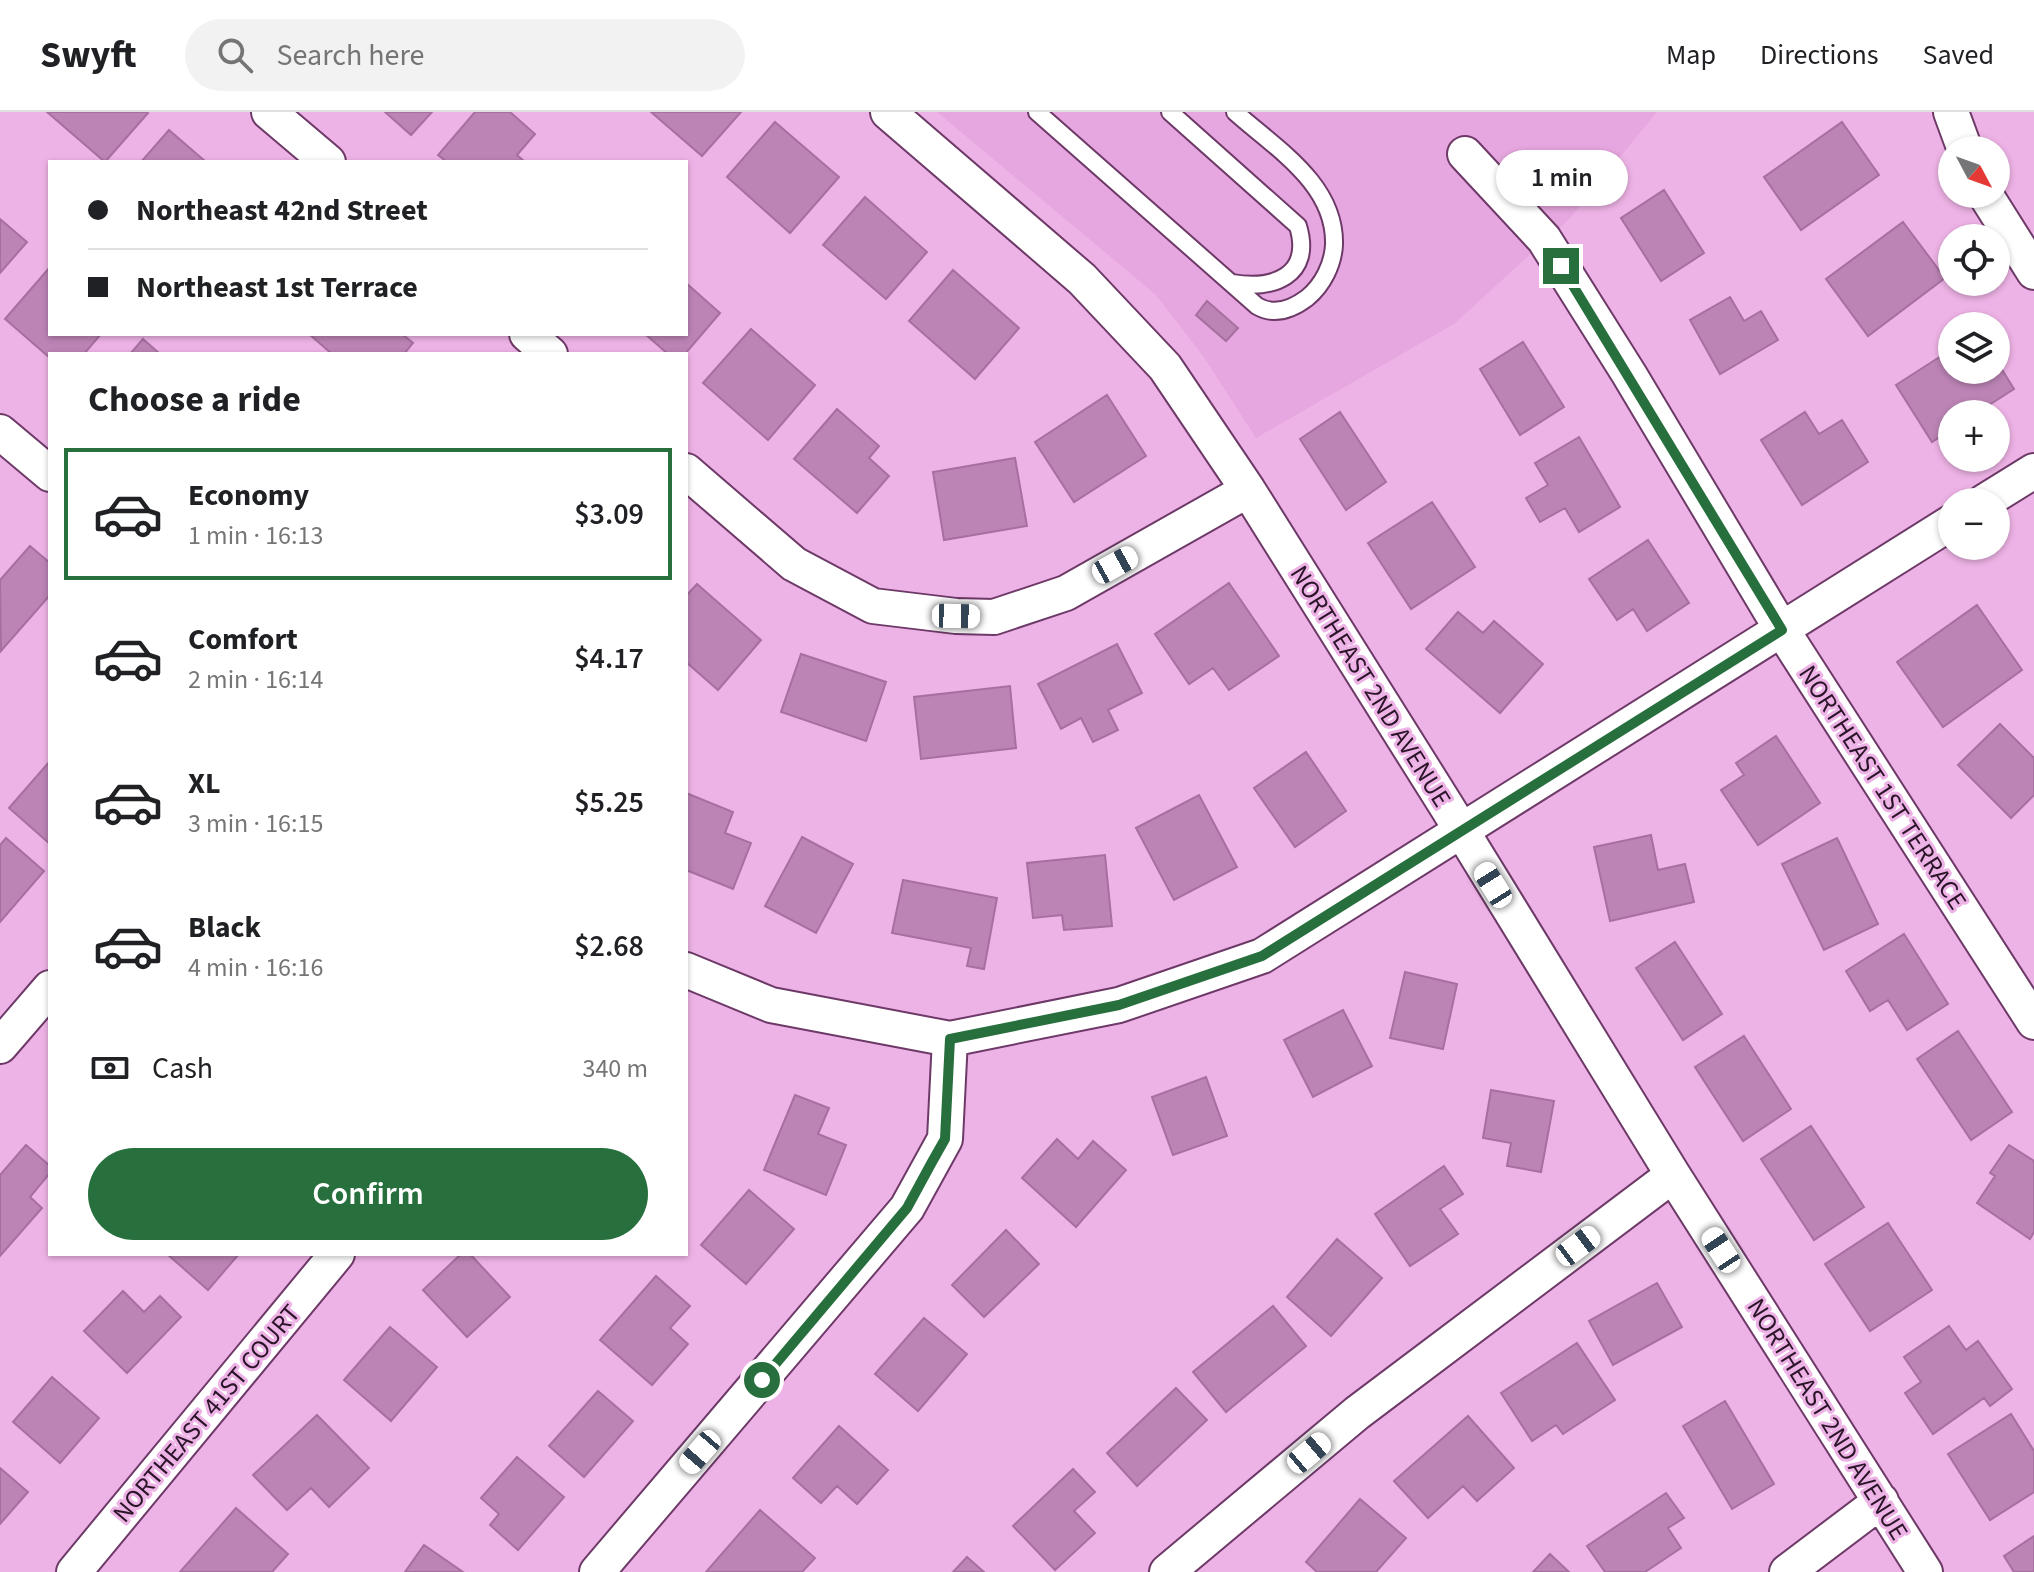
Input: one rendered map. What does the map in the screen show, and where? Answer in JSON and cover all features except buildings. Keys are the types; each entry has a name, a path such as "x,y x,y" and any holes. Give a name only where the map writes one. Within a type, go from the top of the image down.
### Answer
{"street":[{"path":"269,112 326,160"},
{"name":"NORTHEAST 2ND AVENUE","path":"888,112 1082,279 1165,367 1248,490 1673,1175 1925,1572"},
{"path":"1951,112 1960,136"},
{"name":"NORTHEAST 1ST TERRACE","path":"1465,154 1544,239 1629,374 1782,630 2034,1022"},
{"path":"1994,208 2034,272"},
{"path":"529,336 548,352"},
{"path":"3,440 48,473"},
{"path":"2007,488 2034,471"},
{"path":"688,473 794,564 873,606 956,616 994,617 1066,593 1248,490"},
{"path":"688,971 771,1005 950,1039 1119,1005 1262,956 1938,531"},
{"path":"0,1046 48,990"},
{"path":"597,1572 907,1208 945,1139 950,1039"},
{"path":"1167,1572 1357,1413 1673,1175"},
{"name":"NORTHEAST 41ST COURT","path":"74,1572 335,1256"},
{"path":"1787,1572 1881,1501"}],"lane":[{"path":"1037,112 1268,312 1294,306 1308,297 1328,271 1334,236 1332,217 1312,182 1235,112"},
{"path":"1170,112 1298,226 1304,245 1297,263 1287,275 1271,285 1256,287 1230,282"}],"shaded area":[{"path":"937,112 1657,112 1570,218 1454,324 1256,438 1203,356 1156,295"}],"route":[{"path":"762,1380 907,1208 945,1139 950,1039 1119,1005 1262,956 1782,630 1561,266"}]}
